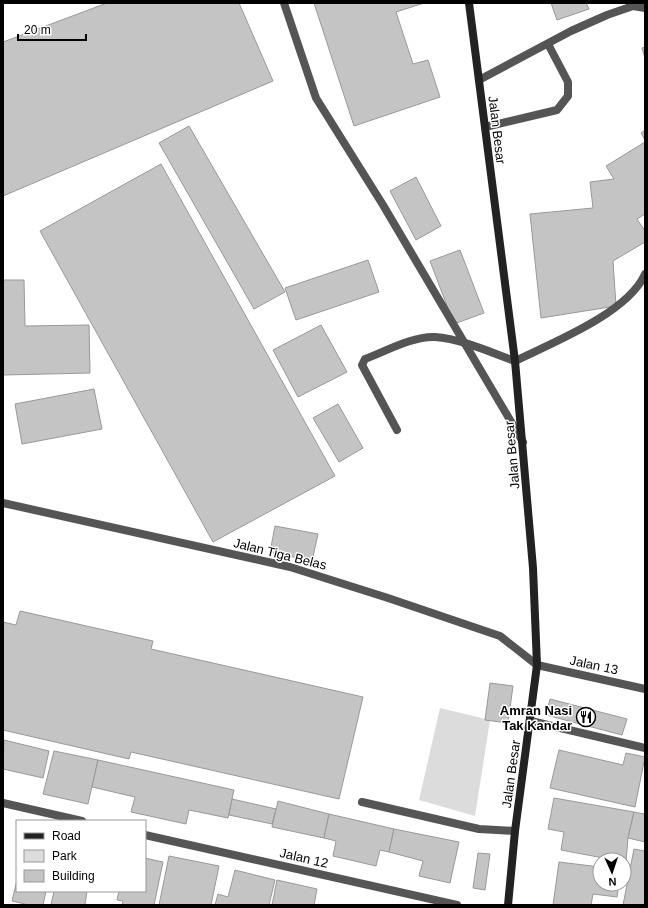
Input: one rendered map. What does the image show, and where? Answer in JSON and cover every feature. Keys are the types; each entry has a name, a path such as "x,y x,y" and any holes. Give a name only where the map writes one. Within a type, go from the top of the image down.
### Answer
{"main road":[{"name":"Jalan Besar","path":"469,3 515,361 533,568 537,665 531,721 515,831 508,905"}],"street":[{"path":"284,3 316,98 382,205 523,443"},
{"path":"479,80 607,15 633,6 645,8"},
{"path":"485,127 557,110 568,96 568,82 548,44"},
{"path":"397,430 362,365 366,360 405,342 434,337 463,343 515,361 592,322 618,306 642,280 645,274"},
{"name":"Jalan Tiga Belas","path":"3,503 290,567 500,636 537,665"},
{"name":"Jalan 13","path":"537,665 645,689"},
{"path":"531,721 645,748"},
{"path":"362,802 480,829 515,831"},
{"path":"3,803 78,820"},
{"name":"Jalan 12","path":"146,835 457,905"}],"green space":[{"path":"440,708 490,720 475,816 419,800"}],"building":[{"path":"107,3 239,3 273,81 3,196 3,42"},
{"path":"314,3 424,3 396,12 413,64 428,60 440,97 354,126"},
{"path":"551,3 586,3 589,9 557,20"},
{"path":"645,47 645,58 642,48"},
{"path":"189,126 285,292 254,309 159,143"},
{"path":"645,130 645,140 641,133"},
{"path":"645,142 645,214 637,219 645,231 645,242 613,261 616,306 541,318 530,214 593,208 590,182 614,179 606,166"},
{"path":"161,164 335,476 213,542 40,231"},
{"path":"416,177 441,226 416,240 390,191"},
{"path":"460,250 484,313 454,324 430,261"},
{"path":"368,260 379,292 296,320 285,288"},
{"path":"3,280 24,280 25,326 89,325 90,373 3,375"},
{"path":"321,325 347,372 298,397 273,350"},
{"path":"94,389 102,429 22,444 15,404"},
{"path":"338,404 363,448 339,462 313,418"},
{"path":"275,526 318,534 312,561 270,552"},
{"path":"20,611 153,641 151,649 363,697 339,799 131,752 129,759 3,730 3,622 16,625"},
{"path":"490,683 513,686 508,723 485,720"},
{"name":"Amran Nasi Tak Kandar","path":"550,699 627,719 622,735 546,715"},
{"path":"4,740 49,751 43,778 3,769"},
{"path":"559,750 623,765 626,753 645,757 635,807 550,788"},
{"path":"54,751 98,760 88,804 43,794"},
{"path":"98,760 234,790 228,818 189,810 186,824 131,812 135,797 92,787"},
{"path":"554,798 634,812 628,838 627,852 592,852 592,856 561,850 564,832 548,829"},
{"path":"232,799 276,809 272,824 229,815"},
{"path":"278,801 329,814 324,838 272,827"},
{"path":"645,811 645,842 628,838 634,812 644,814"},
{"path":"329,814 394,829 389,852 380,850 376,866 333,856 336,841 324,838"},
{"path":"394,829 459,842 450,883 419,876 423,861 389,852"},
{"path":"634,849 645,851 645,905 623,905 626,892 632,892 632,859"},
{"path":"478,853 490,854 485,890 473,888"},
{"path":"169,856 219,866 211,905 159,905"},
{"path":"146,858 163,862 154,905 122,905 123,901 117,900 119,892 146,892"},
{"path":"559,862 592,866 592,892 618,892 617,897 593,894 591,905 553,905"},
{"path":"235,870 275,880 269,905 215,905 218,894 228,897"},
{"path":"277,880 317,889 314,905 272,905"},
{"path":"16,884 16,892 46,892 43,905 29,905 12,901"},
{"path":"54,892 87,892 85,905 51,905"}],"place":[{"name":"Amran Nasi Tak Kandar","path":"586,717"}]}
